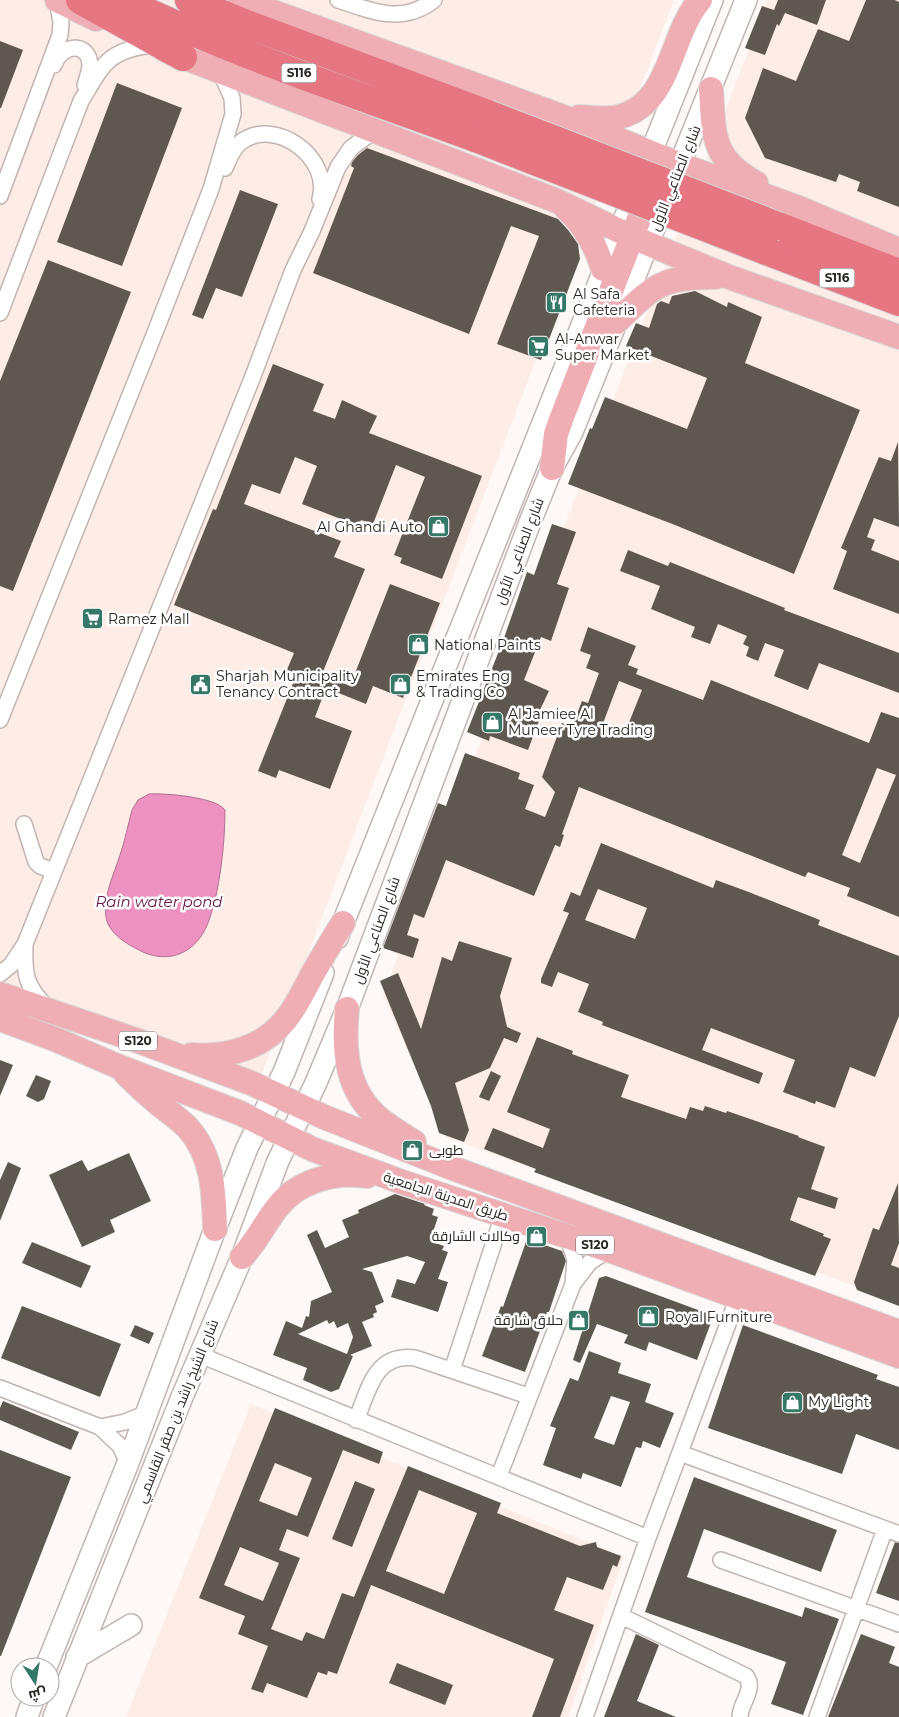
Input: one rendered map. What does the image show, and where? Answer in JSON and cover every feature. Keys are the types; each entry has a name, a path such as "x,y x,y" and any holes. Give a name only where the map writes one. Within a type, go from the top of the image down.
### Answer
{"highway":[{"path":"80,0 183,57"},
{"name":"S116","path":"122,0 205,37 269,62 478,139 899,302"},
{"name":"S116","path":"188,0 899,273"}],"main road":[{"path":"57,0 151,45 557,201 633,237 729,277 899,337"},
{"path":"240,0 561,116 665,158 799,208 899,250"},
{"path":"561,116 611,118 628,114 645,104 659,86 686,20 700,0"},
{"path":"552,468 556,434 665,158 712,0"},
{"name":"شارع الصناعي الأول","path":"665,158 711,89 746,0"},
{"path":"711,89 714,133 718,148 725,159 736,171 745,177 781,195 799,208"},
{"path":"557,201 573,215 586,232 599,256 603,269"},
{"name":"شارع الصناعي الأول","path":"274,1093 284,1072 603,269 633,237"},
{"name":"شارع الصناعي الأول","path":"304,1108 347,1009 530,522 552,468 572,432 614,324 633,237"},
{"path":"614,324 648,292 669,280 688,277 729,277"},
{"path":"166,1052 202,1056 219,1055 236,1052 265,1039 276,1030 294,1008 343,922"},
{"name":"طريق المدينة الجامعية","path":"0,994 251,1083 304,1108 455,1169 899,1332"},
{"path":"347,1009 344,1036 347,1062 354,1087 361,1099 381,1120 455,1169"},
{"name":"طريق المدينة الجامعية","path":"0,1019 260,1122 312,1149 402,1182 567,1235 899,1356"},
{"path":"117,1066 148,1095 186,1126 197,1139 205,1154 212,1182 215,1228"},
{"name":"شارع الشيخ راشد بن صقر القاسمي","path":"50,1657 128,1463 215,1228 247,1148 274,1093"},
{"name":"شارع الشيخ راشد بن صقر القاسمي","path":"54,1717 200,1355 242,1257 278,1161 304,1108"},
{"path":"242,1257 254,1244 276,1209 285,1199 309,1183 334,1175 349,1174 402,1182"},
{"path":"77,1657 131,1625"}],"street":[{"path":"0,196 61,30 57,0"},
{"path":"338,0 377,12 397,15 416,11 434,0"},
{"path":"81,101 104,62 132,47 151,45"},
{"path":"0,313 81,101 90,64 88,56 75,48 61,52 56,58 51,74 42,84"},
{"path":"0,720 154,335 210,189 233,114 232,98 221,73"},
{"path":"0,974 11,964 26,944 250,385 293,270 312,231 341,160 351,148 374,131"},
{"path":"210,189 221,175 232,151 240,142 261,134 286,139 298,145 308,154 321,175 320,197 311,218 312,231"},
{"path":"24,824 36,862 54,872"},
{"path":"26,944 24,966 28,985 33,993 53,1013"},
{"path":"452,1370 503,1215"},
{"path":"499,1476 528,1396 573,1284 576,1260 567,1235"},
{"path":"573,1284 590,1262 609,1250"},
{"path":"585,1717 648,1538 738,1296"},
{"path":"200,1355 648,1538"},
{"path":"356,1420 377,1371 394,1359 410,1357 528,1396"},
{"path":"0,1388 100,1427 116,1441 128,1463"},
{"path":"100,1427 125,1422 147,1413"},
{"path":"680,1453 892,1531 856,1608 817,1717"},
{"path":"721,1560 899,1624"},
{"path":"621,1616 746,1676 749,1679 749,1689 740,1712 740,1717"}],"shaded area":[{"path":"0,0 674,0 260,1079 0,980"},
{"path":"768,0 899,0 899,1302 446,1137 383,995"},
{"path":"251,1404 624,1557 568,1717 126,1717"}],"water":[{"name":"Rain water pond","path":"149,794 178,795 201,799 212,802 225,810 221,867 216,897 208,923 196,943 179,954 169,956 148,954 127,944 110,927 107,922 105,909 112,877 122,849 132,810 138,800"}],"building":[{"path":"778,0 826,0 817,25 785,13 779,26 777,24 765,55 745,48 762,6 774,10"},
{"path":"866,0 895,0 899,2 899,207 857,191 860,182 839,174 836,182 765,158 745,118 763,68 796,81 818,29 849,41"},
{"path":"0,41 23,50 1,108 0,108"},
{"path":"117,83 182,108 122,266 57,242"},
{"path":"367,148 558,219 568,230 578,244 580,259 541,360 497,344 539,236 511,226 469,334 313,273 354,168 351,166 352,162"},
{"path":"240,190 278,204 242,297 216,288 203,319 192,315"},
{"path":"48,260 131,292 13,591 0,586 0,381"},
{"path":"695,291 727,307 728,302 762,317 745,363 860,410 794,574 568,484 590,428 592,429 605,397 687,429 707,378 626,346 636,323 649,328 657,304 661,301 669,304 672,296"},
{"path":"273,364 324,384 313,411 335,419 342,400 377,416 369,433 482,476 442,579 400,563 402,558 394,555 425,477 396,465 373,524 361,520 359,526 302,504 317,466 295,457 280,494 252,484 244,504 341,541 334,557 365,569 322,674 350,686 390,584 440,603 403,698 373,686 366,704 326,688 315,717 352,731 330,789 279,770 276,778 258,771 296,676 286,672 294,653 174,605 213,509 216,510"},
{"path":"898,442 899,527 874,518 867,537 875,540 871,550 899,561 899,614 833,589 847,551 841,548 879,457 891,461"},
{"path":"552,524 576,532 557,584 569,588 551,641 541,637 524,680 549,691 539,712 542,713 528,750 490,736 489,741 467,732 504,638 527,572 534,575"},
{"path":"628,550 668,566 670,562 785,608 784,610 899,653 899,693 819,663 808,690 774,676 784,650 765,643 758,661 746,656 749,647 743,644 747,636 718,624 710,644 691,637 695,627 651,609 660,586 620,571"},
{"path":"588,627 636,646 628,665 638,669 636,674 703,700 711,680 869,743 881,712 899,718 899,917 847,896 850,888 808,872 805,877 579,787 562,834 564,835 560,847 555,845 534,896 446,860 424,918 414,914 407,935 419,939 413,958 383,948 438,803 446,806 465,753 520,773 518,779 534,785 525,809 545,817 555,792 542,777 562,723 572,727 582,701 588,703 599,673 586,668 591,655 580,651","holes":["619,681 642,690 624,735 602,726","877,768 896,775 860,863 842,855"]},
{"path":"601,843 713,888 716,880 746,891 820,920 818,925 899,956 899,1016 875,1077 850,1067 835,1108 816,1101 815,1104 783,1092 795,1060 711,1028 702,1050 763,1073 759,1084 602,1025 603,1022 578,1012 589,984 558,972 552,987 541,983 541,979 569,913 563,911 571,892 580,896","holes":["598,889 647,908 635,939 585,920"]},
{"path":"459,941 512,958 500,996 507,1027 521,1033 517,1043 504,1038 490,1068 455,1083 469,1130 464,1142 439,1133 431,1106 380,981 398,973 421,1029 442,957 452,961"},
{"path":"537,1037 573,1051 572,1054 629,1075 621,1097 686,1119 690,1107 703,1111 705,1106 726,1113 727,1111 825,1147 811,1189 838,1198 835,1209 798,1197 790,1220 824,1234 823,1236 831,1239 815,1276 534,1172 536,1169 484,1149 493,1128 543,1148 550,1129 507,1112"},
{"path":"0,1060 13,1065 0,1096"},
{"path":"491,1071 501,1076 489,1101 479,1097"},
{"path":"36,1075 51,1081 44,1099 38,1102 26,1096"},
{"path":"129,1153 151,1201 110,1220 115,1232 82,1247 49,1175 82,1160 88,1171"},
{"path":"8,1162 21,1168 0,1221 0,1180"},
{"path":"898,1183 899,1243 891,1265 899,1268 899,1306 857,1290 854,1282 873,1228 879,1230"},
{"path":"395,1194 434,1209 432,1215 438,1217 430,1241 444,1246 442,1250 448,1252 438,1279 448,1282 438,1312 391,1297 397,1279 415,1284 425,1262 407,1256 362,1269 372,1272 384,1302 375,1306 377,1312 373,1314 374,1317 362,1322 372,1346 350,1355 353,1356 339,1389 331,1392 303,1380 307,1368 273,1355 286,1321 302,1328 306,1316 309,1317 311,1301 332,1292 307,1235 317,1230 325,1248 349,1237 342,1220 359,1213 358,1210","holes":["327,1320 329,1324 334,1321 337,1328 348,1323 353,1337 347,1354 298,1334"]},
{"path":"527,1239 562,1251 566,1261 549,1312 547,1312 525,1372 482,1356 501,1306 503,1307"},
{"path":"32,1242 91,1266 81,1288 22,1263"},
{"name":"Royal Furniture","path":"606,1276 709,1314 712,1320 697,1360 649,1342 646,1351 624,1343 628,1335 597,1324 580,1363 573,1360 599,1278"},
{"path":"22,1306 121,1344 100,1397 1,1358"},
{"path":"135,1325 154,1333 149,1344 130,1336"},
{"name":"My Light","path":"743,1325 878,1375 876,1379 899,1387 899,1450 856,1434 842,1474 708,1428"},
{"path":"589,1351 621,1363 618,1373 651,1384 645,1402 674,1413 660,1448 643,1441 641,1448 636,1447 621,1487 583,1473 581,1479 543,1465 556,1428 550,1426 570,1378 578,1381","holes":["611,1396 630,1402 614,1445 594,1438"]},
{"path":"3,1401 79,1432 71,1450 0,1420 0,1408"},
{"path":"275,1408 383,1452 379,1464 343,1450 308,1537 287,1529 279,1550 300,1558 271,1629 302,1641 306,1632 324,1639 342,1593 354,1597 408,1466 501,1503 497,1513 580,1546 596,1542 597,1547 621,1556 617,1567 613,1565 603,1590 567,1577 554,1610 594,1625 560,1717 532,1717 554,1659 371,1585 337,1674 328,1671 327,1675 318,1672 307,1698 267,1683 263,1693 251,1689 268,1646 238,1634 245,1616 199,1598","holes":["275,1463 312,1478 297,1516 259,1501","419,1490 477,1513 444,1594 386,1571","240,1547 279,1563 263,1601 224,1585"]},
{"path":"0,1450 71,1477 1,1656 0,1656"},
{"path":"694,1477 837,1530 821,1572 704,1529 687,1577 802,1617 805,1607 839,1619 803,1715 771,1704 786,1662 645,1612"},
{"path":"355,1481 375,1489 352,1547 332,1539"},
{"path":"895,1542 899,1543 899,1601 876,1593"},
{"path":"636,1634 659,1645 637,1701 676,1717 604,1717"},
{"path":"861,1634 895,1647 889,1663 899,1667 899,1717 828,1717"},
{"path":"397,1663 453,1685 445,1705 389,1683"}],"place":[{"name":"Al Safa Cafeteria","path":"557,302"},
{"name":"Al-Anwar Super Market","path":"539,347"},
{"name":"Al Ghandi Auto","path":"439,527"},
{"name":"Ramez Mall","path":"92,619"},
{"name":"National Paints","path":"418,645"},
{"name":"Sharjah Municipality Tenancy Contract","path":"200,684"},
{"name":"Emirates Eng & Trading Co","path":"400,684"},
{"name":"Al Jamiee Al Muneer Tyre Trading","path":"492,722"},
{"name":"طوبى","path":"413,1150"},
{"name":"وكالات الشارقة","path":"536,1236"},
{"name":"Royal Furniture","path":"649,1317"},
{"name":"حلاق شارقة","path":"579,1320"},
{"name":"My Light","path":"792,1402"}]}
